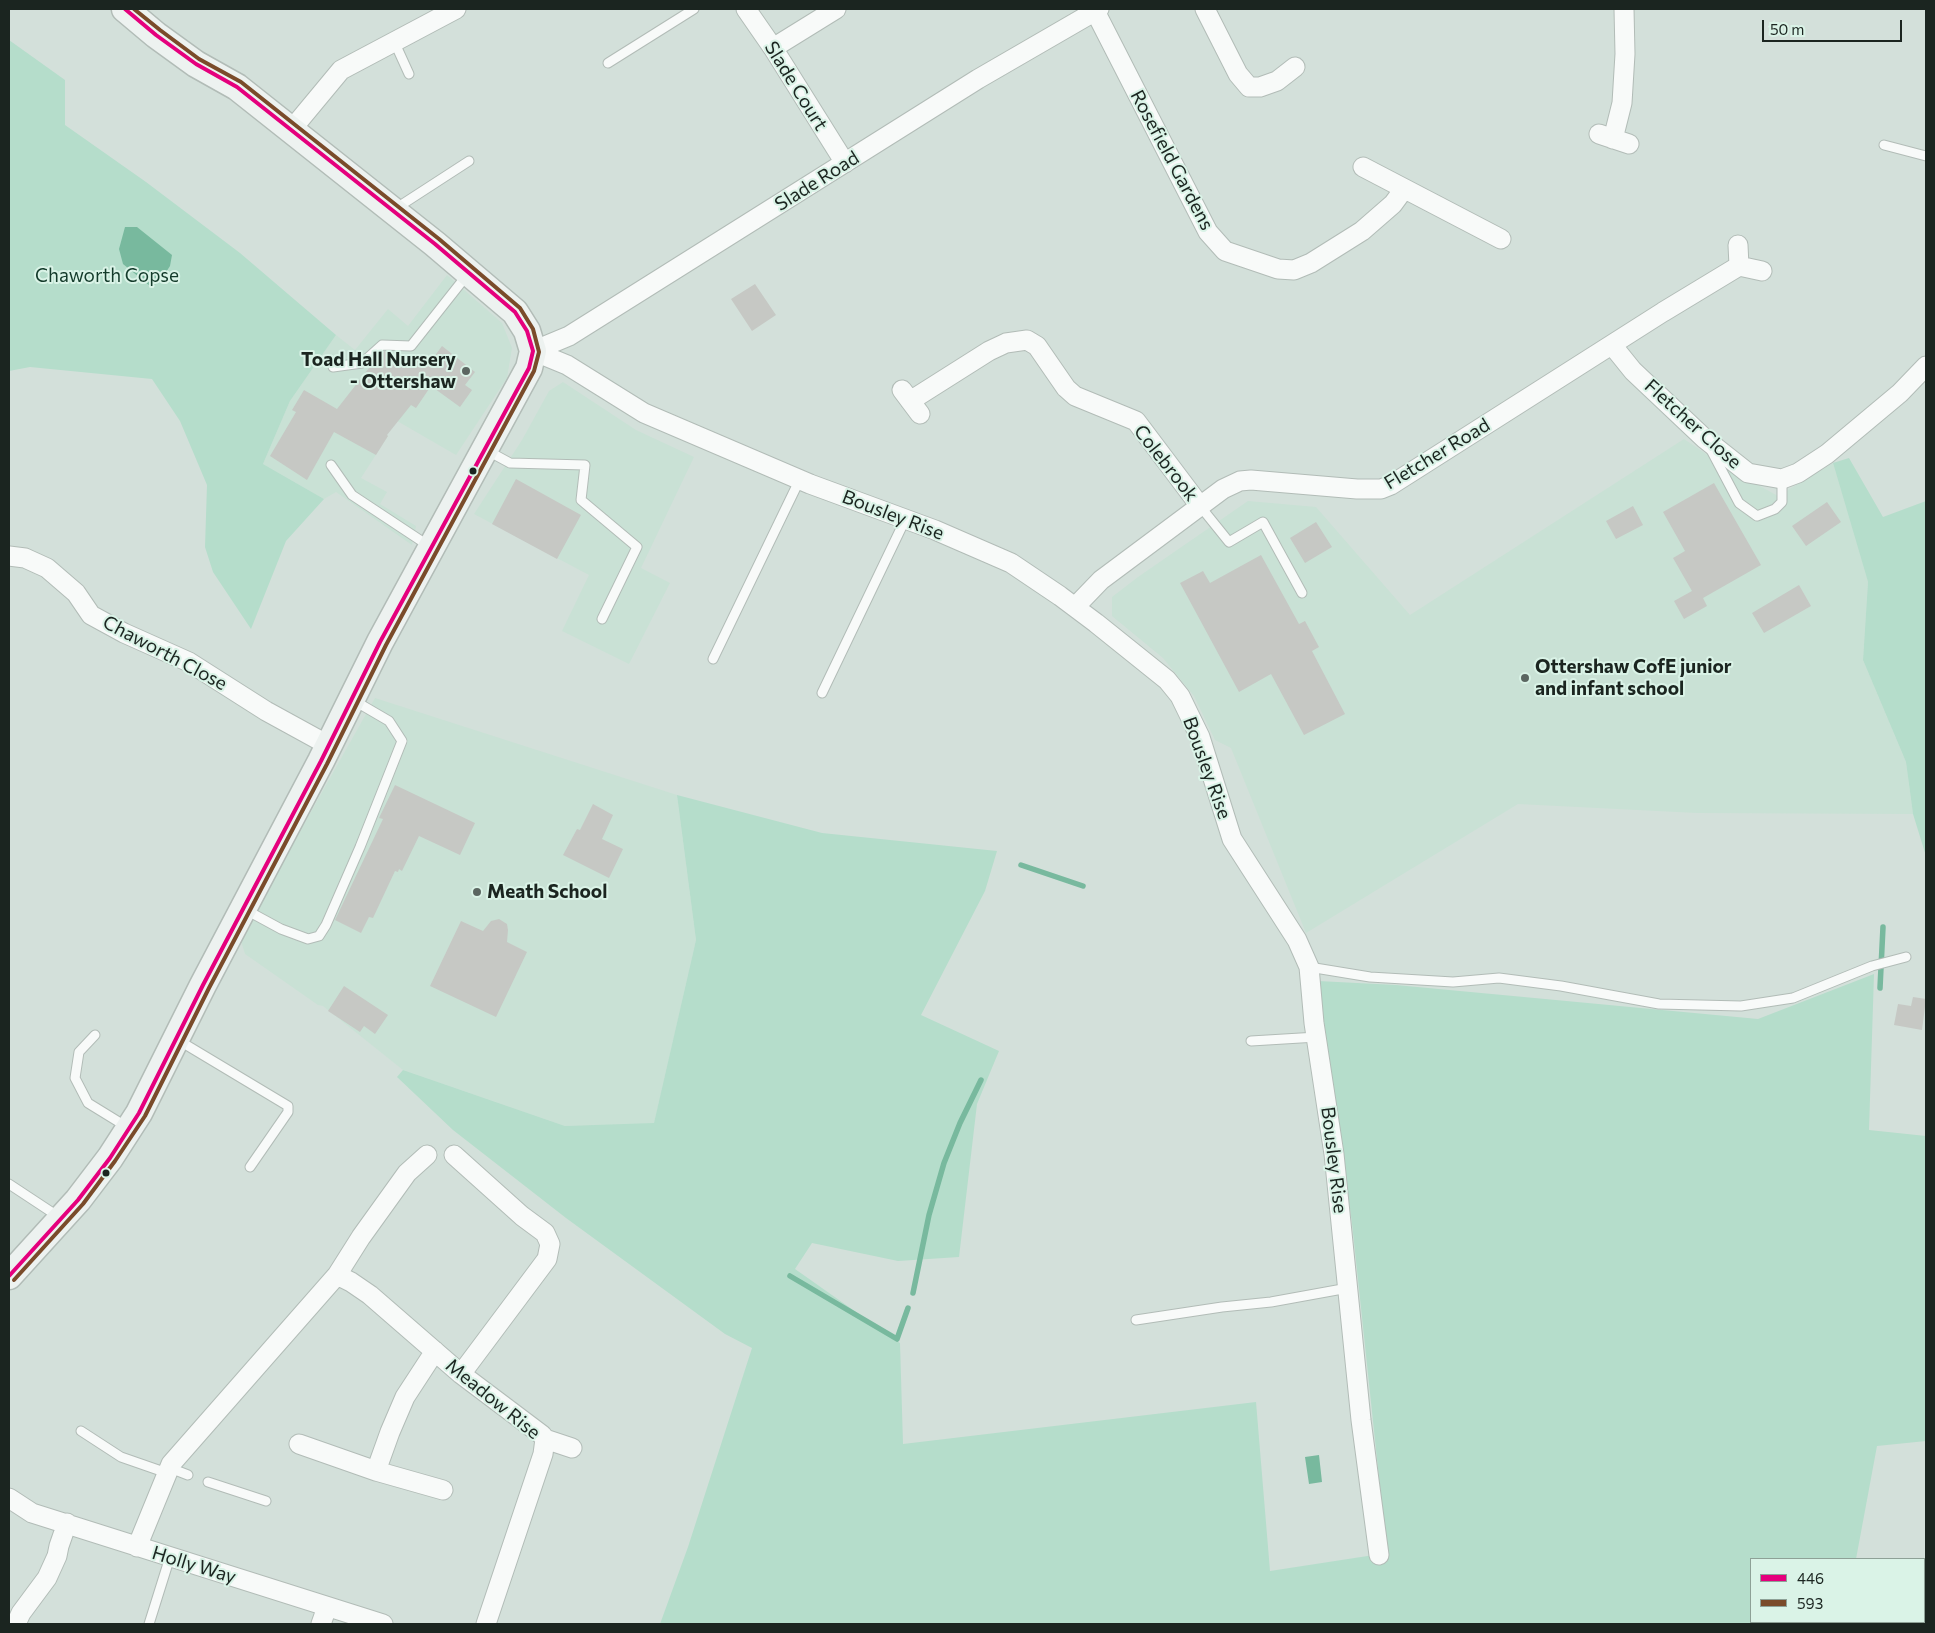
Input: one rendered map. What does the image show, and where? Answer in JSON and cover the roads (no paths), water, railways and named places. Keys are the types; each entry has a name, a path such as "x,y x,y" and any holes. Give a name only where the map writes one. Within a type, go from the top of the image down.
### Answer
{"street":[{"path":"9,1276 78,1200 110,1158 138,1113 380,642 529,368 533,351 527,331 516,312 237,86 188,58 125,9"},
{"name":"Slade Court","path":"746,9 773,48 845,163"},
{"path":"773,48 836,9"},
{"path":"1205,9 1238,74 1249,88 1277,81 1295,67"},
{"path":"1613,139 1622,103 1625,54 1624,9"},
{"path":"292,129 341,70 451,10"},
{"name":"Slade Road","path":"533,351 569,336 978,79 1097,10"},
{"name":"Rosefield Gardens","path":"1097,10 1208,232 1225,251 1278,269 1294,270 1311,263 1362,231 1393,204 1404,189"},
{"path":"1363,167 1501,240"},
{"path":"1738,245 1739,266 1762,271"},
{"name":"Fletcher Road","path":"1075,607 1101,580 1223,489 1245,481 1357,489 1381,489 1391,486 1739,266"},
{"name":"Colebrook","path":"911,402 989,351 1006,343 1027,340 1037,346 1066,388 1075,396 1136,421 1200,506"},
{"name":"Fletcher Close","path":"1612,345 1633,371 1705,439 1748,473 1782,479"},
{"name":"Bousley Rise","path":"533,351 567,365 644,413 800,479 935,530 1011,563 1075,607 1167,680 1180,696 1200,737 1232,839 1297,940 1309,967 1334,1154 1361,1420 1379,1555"},
{"path":"1782,479 1798,473 1827,454 1900,393 1926,366"},
{"name":"Chaworth Close","path":"9,556 24,558 48,568 76,593 91,614 124,633 189,662 266,711 328,745"},
{"path":"454,1154 522,1216 545,1233 550,1244 547,1259 460,1374"},
{"path":"137,1547 169,1470 337,1275 361,1237 407,1173 427,1156"},
{"name":"Meadow Rise","path":"337,1275 370,1295 460,1374 545,1439 543,1454 486,1624"},
{"path":"376,1471 405,1397 435,1351"},
{"path":"545,1439 572,1448"},
{"path":"299,1444 376,1471 444,1490"},
{"name":"Holly Way","path":"9,1498 32,1512 170,1557 324,1615 383,1624"},
{"path":"16,1624 21,1613 47,1578 57,1556 67,1523"}],"lane":[{"path":"608,63 694,9"},
{"path":"394,41 410,74"},
{"path":"1884,145 1926,156"},
{"path":"393,211 469,161"},
{"path":"333,367 362,363 382,345 411,346 469,273"},
{"path":"1705,439 1739,504 1757,516 1775,509 1782,502 1782,479"},
{"path":"486,450 510,463 585,465 581,500 637,547 602,618"},
{"path":"331,465 352,495 431,548"},
{"path":"713,660 800,479"},
{"path":"1200,506 1229,542 1263,522 1302,593"},
{"path":"822,693 905,520"},
{"path":"243,909 281,929 308,939 319,936 326,925 360,848 402,741 390,721 351,699"},
{"path":"1309,967 1370,976 1452,982 1499,978 1561,986 1659,1004 1742,1006 1793,998 1872,966 1906,957"},
{"path":"96,1034 79,1052 75,1078 88,1103 129,1128"},
{"path":"1251,1041 1317,1037"},
{"path":"176,1039 288,1106 288,1112 250,1167"},
{"path":"9,1184 61,1218"},
{"path":"1136,1320 1222,1306 1271,1302 1348,1288"},
{"path":"81,1431 121,1457 188,1475"},
{"path":"208,1482 266,1501"},
{"path":"149,1624 170,1557"}],"waterway":[{"path":"1021,865 1083,886"},
{"path":"1880,988 1883,927"},
{"path":"913,1293 929,1215 944,1163 960,1123 981,1080"},
{"path":"790,1276 897,1339 908,1308"}],"place":[{"name":"Toad Hall Nursery - Ottershaw","path":"466,371"},
{"name":"Ottershaw CofE junior and infant school","path":"1525,678"},
{"name":"Meath School","path":"477,892"}],"park label":[{"name":"Chaworth Copse","path":"107,276"}]}
